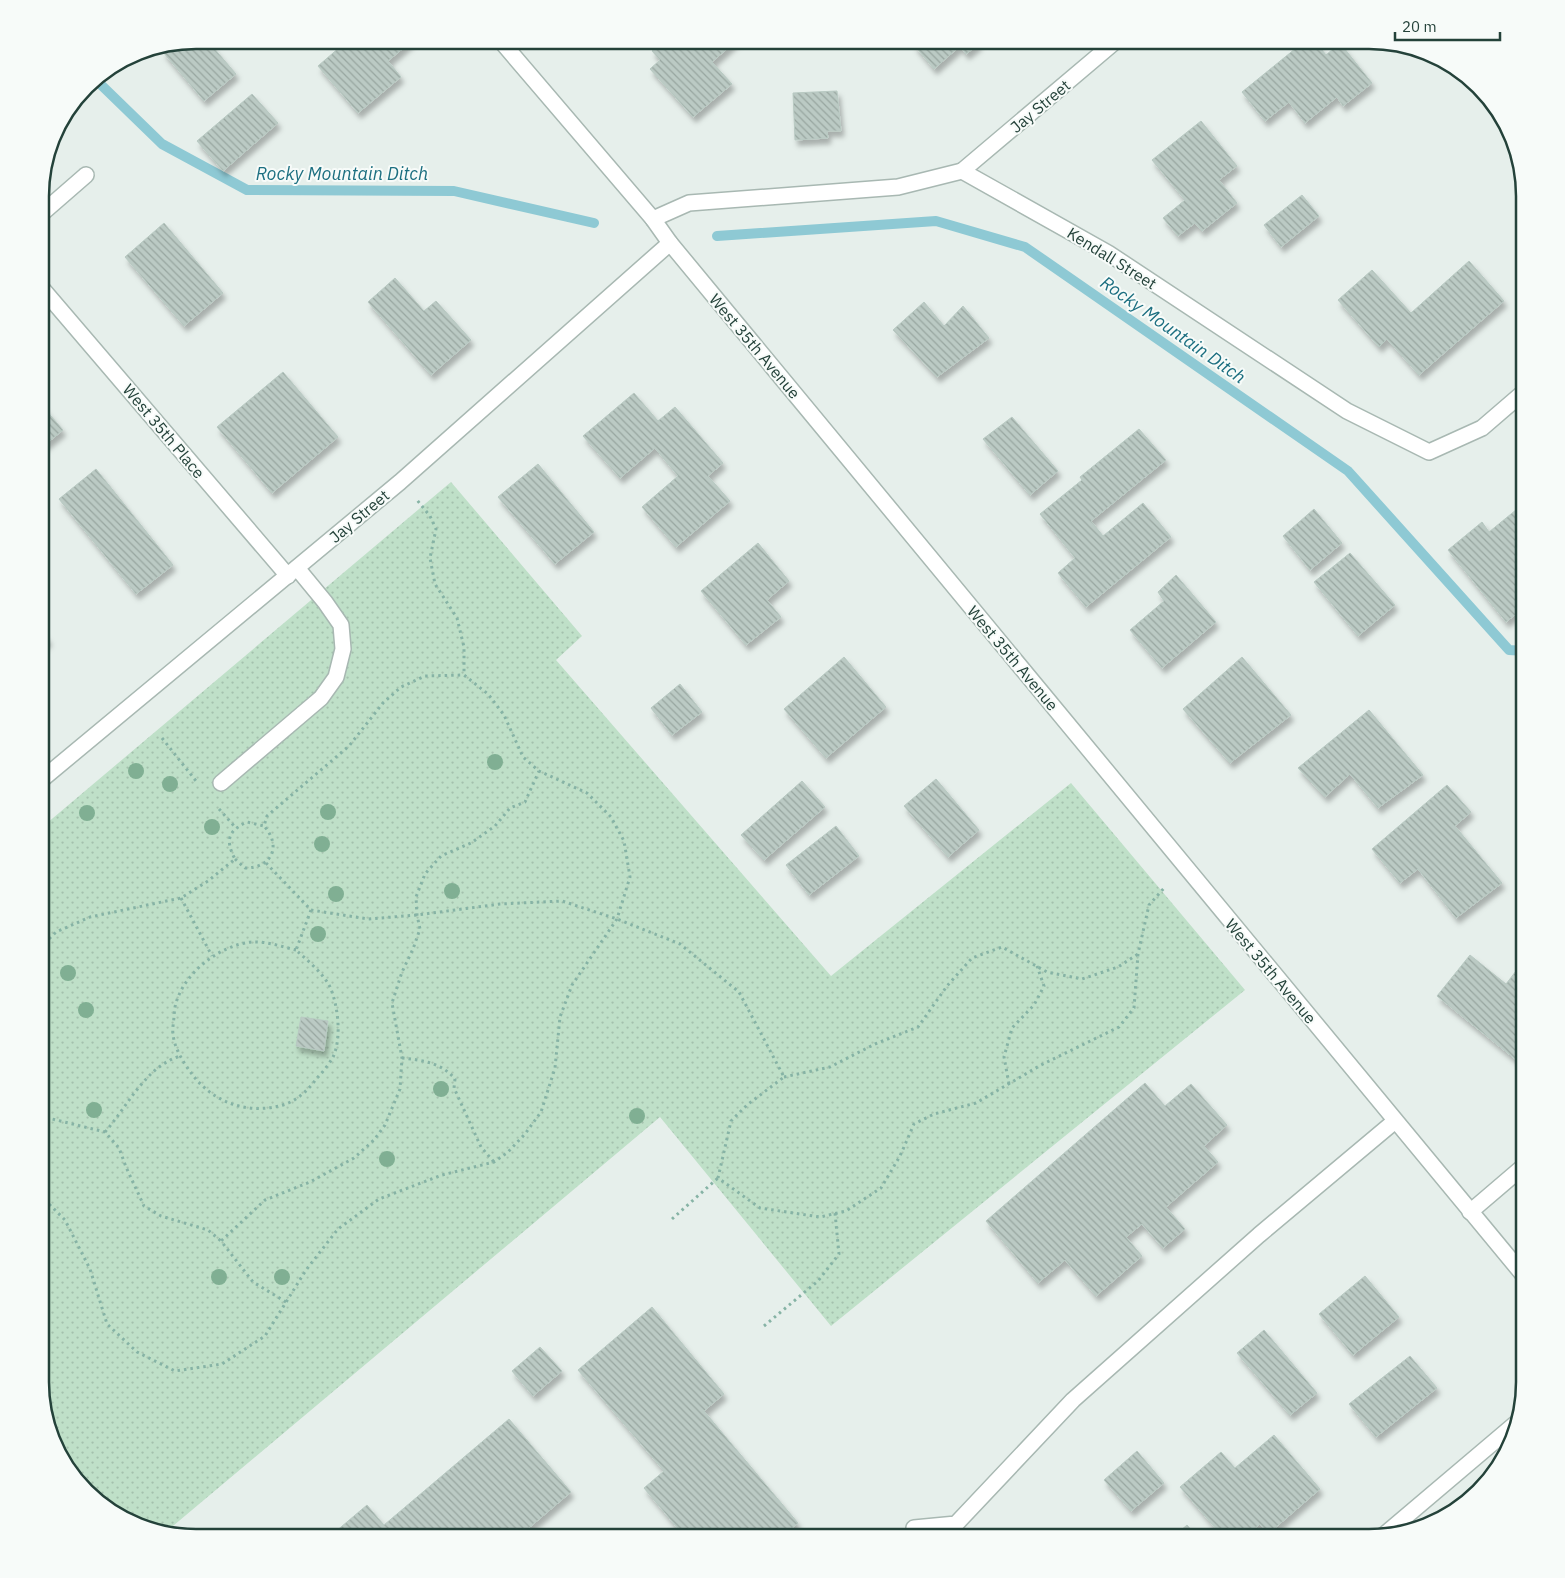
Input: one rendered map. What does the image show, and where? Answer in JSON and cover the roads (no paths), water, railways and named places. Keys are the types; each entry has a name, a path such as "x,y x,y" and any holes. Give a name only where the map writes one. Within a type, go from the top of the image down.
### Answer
{"street":[{"name":"West 35th Avenue","path":"508,49 652,219 1516,1266"},
{"name":"Jay Street","path":"962,171 1106,49"},
{"path":"652,219 690,203 898,187 962,171"},
{"name":"Kendall Street","path":"962,171 1108,253 1347,411 1429,452 1482,428 1516,399"},
{"path":"49,207 86,175"},
{"name":"Jay Street","path":"49,774 400,482 670,243"},
{"name":"West 35th Place","path":"49,296 292,572 325,602 341,625 343,649 336,677 321,698 221,783"},
{"path":"914,1528 956,1524 1073,1400 1259,1235 1395,1121"},
{"path":"1470,1212 1516,1173"},
{"path":"1393,1527 1508,1430"}],"waterway":[{"name":"Rocky Mountain Ditch","path":"100,84 162,144 247,190 454,191 594,223"},
{"name":"Rocky Mountain Ditch","path":"717,236 936,221 1025,247 1348,471 1509,650 1516,650"}]}
